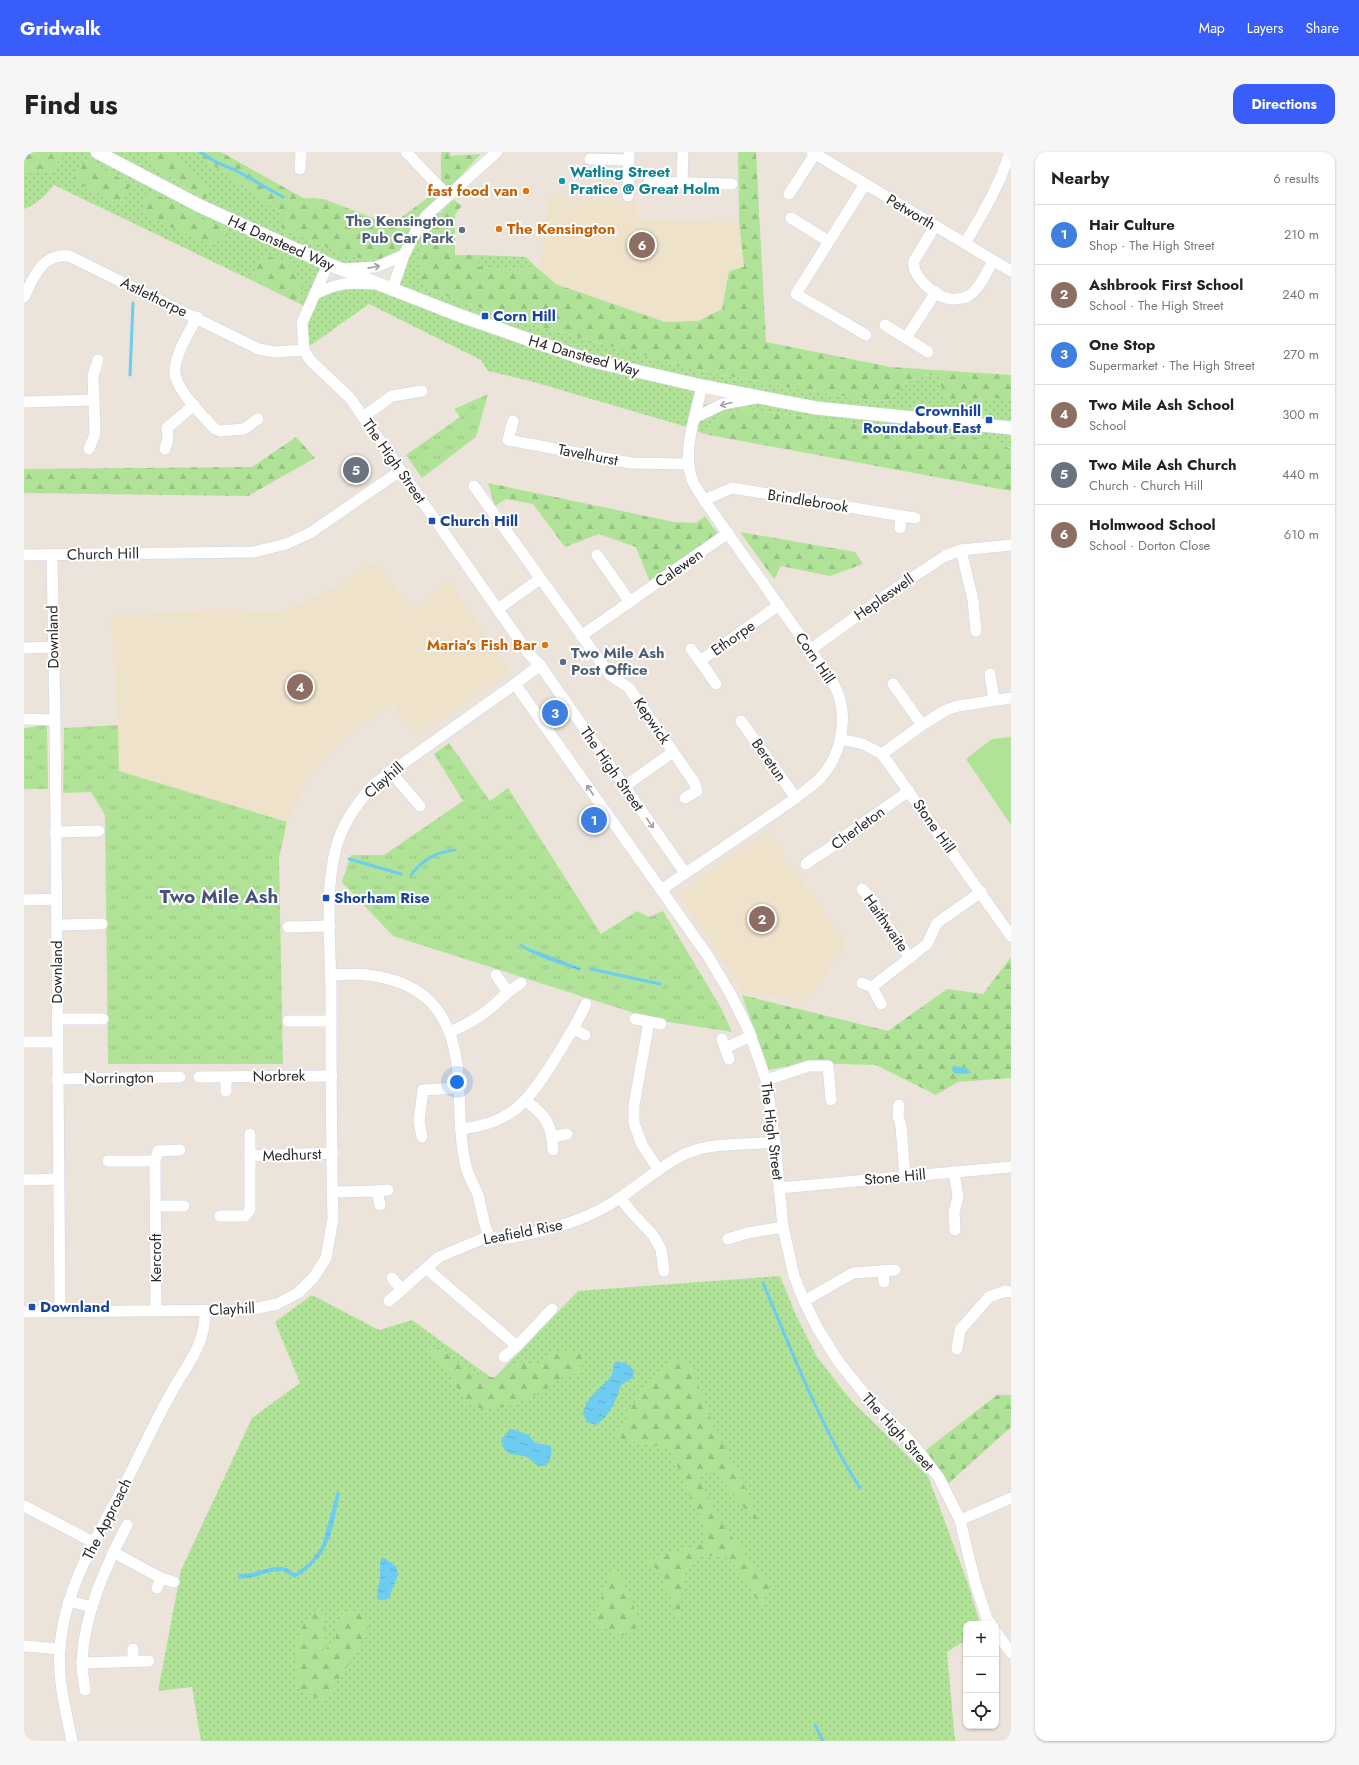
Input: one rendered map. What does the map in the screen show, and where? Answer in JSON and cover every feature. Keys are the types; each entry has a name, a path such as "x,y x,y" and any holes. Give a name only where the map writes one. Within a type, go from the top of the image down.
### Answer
{"street":[{"name":"H4 Dansteed Way","path":"97,152 200,206 342,270 532,342 588,360 702,386 816,408 1011,428"},
{"path":"300,169 301,152"},
{"path":"406,152 448,196"},
{"path":"392,290 404,255 417,229 427,215 497,152"},
{"path":"682,183 683,152"},
{"path":"965,243 992,198 1004,172 1010,152"},
{"path":"789,194 813,153"},
{"name":"Petworth","path":"813,153 1011,271"},
{"path":"590,160 628,156 628,196"},
{"path":"648,182 732,184"},
{"path":"865,184 796,294 866,335"},
{"path":"791,218 828,241"},
{"path":"935,226 913,265 922,282 936,292 946,298 959,299 968,296 974,292 993,261"},
{"name":"Astlethorpe","path":"24,297 37,270 48,259 60,255 69,256 197,317 259,349 274,352 304,350"},
{"path":"342,270 376,267 404,255"},
{"path":"304,350 302,323 328,264"},
{"path":"315,294 332,286 349,282 377,284"},
{"path":"906,338 936,292"},
{"path":"197,317 177,360 174,370 178,384 215,429 220,431 244,429 258,418"},
{"path":"885,325 928,352"},
{"name":"The High Street","path":"304,350 310,360 350,398 529,654 540,664 685,873"},
{"path":"89,449 95,434 93,376 98,360"},
{"name":"Corn Hill","path":"661,890 796,798 816,782 833,761 840,739 843,718 839,695 831,679 704,500 694,483 689,464 688,447 702,386"},
{"path":"363,417 392,396 422,391"},
{"path":"696,417 723,404 758,397"},
{"path":"24,402 94,400"},
{"path":"165,449 168,439 167,428 194,405"},
{"name":"Tavelhurst","path":"513,422 508,440 631,464 689,464"},
{"name":"Church Hill","path":"24,555 254,552 286,544 310,533 400,471"},
{"name":"Kepwick","path":"474,486 610,675 629,688 694,782 697,791 686,798"},
{"name":"Brindlebrook","path":"704,500 732,488 915,518"},
{"path":"900,516 900,528"},
{"name":"Calewen","path":"582,636 728,533"},
{"name":"Hepleswell","path":"810,650 928,566 945,556 961,550 1011,546"},
{"path":"961,550 973,600 973,615 976,631"},
{"name":"Downland","path":"52,555 55,720 60,1312"},
{"path":"597,555 630,602"},
{"path":"498,609 540,579"},
{"name":"Ethorpe","path":"691,649 700,662 779,606"},
{"path":"24,648 53,647"},
{"path":"700,662 716,684"},
{"path":"515,684 540,664"},
{"path":"990,674 994,700"},
{"name":"The High Street","path":"515,684 708,956 730,993 751,1036 766,1080 775,1142 782,1227 794,1276 804,1301 818,1329 838,1361 866,1396 913,1444 939,1478 960,1520 975,1582 989,1621"},
{"name":"Clayhill","path":"24,1312 250,1310 278,1304 298,1293 314,1277 326,1258 333,1219 330,926 331,872 336,847 341,833 360,801 374,784 390,771 515,684"},
{"path":"893,684 922,725"},
{"path":"882,754 922,725 946,710 958,706 1011,698"},
{"path":"24,719 55,720"},
{"name":"Beretun","path":"742,721 796,798"},
{"name":"Stone Hill","path":"840,739 863,744 882,754 1011,936"},
{"name":"Kepwick","path":"624,786 673,752"},
{"path":"390,771 420,806"},
{"name":"Cherleton","path":"806,864 821,853 832,849 839,840 909,791"},
{"path":"55,832 99,831"},
{"name":"Haithwaite","path":"862,889 872,900 879,914 910,958"},
{"name":"Haithwaite","path":"881,1004 867,985 910,958 927,944 937,923 981,892"},
{"path":"24,900 56,899"},
{"name":"Downland","path":"56,925 102,924"},
{"path":"288,927 330,926"},
{"path":"330,975 365,975 392,979 412,987 430,999 441,1014 450,1032 457,1062 461,1129 468,1172 477,1194 489,1236"},
{"path":"496,975 508,992"},
{"path":"450,1032 477,1020 490,1010 508,992 521,983"},
{"path":"461,1129 476,1128 496,1120 511,1112 526,1101 539,1084 574,1029 586,1004"},
{"name":"Downland","path":"57,1019 103,1019"},
{"path":"635,1019 660,1024"},
{"path":"288,1021 331,1021"},
{"path":"648,1022 634,1105 634,1123 642,1145 659,1170"},
{"path":"574,1029 584,1035"},
{"path":"729,1059 724,1043 751,1036"},
{"path":"24,1042 57,1042"},
{"path":"766,1080 809,1066 828,1066 831,1100"},
{"name":"Norbrek","path":"199,1077 332,1076"},
{"name":"Norrington","path":"58,1079 180,1077"},
{"path":"226,1077 226,1091"},
{"path":"422,1137 419,1121 423,1090 459,1088"},
{"path":"526,1101 548,1120 553,1137 553,1150"},
{"path":"899,1105 898,1116 901,1126 905,1176"},
{"name":"Medhurst","path":"220,1216 245,1216 250,1210 250,1134"},
{"path":"553,1137 567,1134"},
{"name":"Leafield Rise","path":"389,1301 439,1257 489,1236 495,1238 516,1237 557,1228 593,1215 659,1170 688,1153 712,1147 775,1142"},
{"path":"108,1161 155,1161 158,1151 180,1150"},
{"name":"Medhurst","path":"250,1156 333,1153"},
{"name":"Kercroft","path":"155,1161 156,1310"},
{"name":"Stone Hill","path":"779,1188 1011,1167"},
{"path":"954,1172 958,1197 954,1212 955,1230"},
{"path":"24,1180 59,1180"},
{"path":"333,1192 383,1190 380,1205"},
{"path":"620,1198 653,1235 661,1249 664,1271"},
{"path":"156,1206 184,1206"},
{"path":"728,1239 747,1233 782,1227"},
{"path":"427,1269 516,1346"},
{"path":"804,1301 853,1273 887,1274"},
{"path":"392,1278 402,1290"},
{"path":"957,1349 960,1330 989,1298 1006,1291 1011,1292"},
{"path":"504,1357 552,1309"},
{"name":"The Approach","path":"72,1741 62,1688 60,1649 69,1601 94,1543 169,1398 201,1342 205,1325 205,1310"},
{"path":"960,1520 1011,1498"},
{"path":"24,1506 94,1543"},
{"path":"85,1690 82,1663 85,1635 92,1607 113,1552 127,1525"},
{"path":"113,1552 159,1583 174,1582"},
{"path":"69,1601 92,1607"},
{"path":"999,1636 1011,1653"},
{"path":"24,1646 60,1649"},
{"path":"133,1648 133,1662"},
{"path":"82,1663 149,1661"}],"shaded area":[{"path":"548,198 637,201 637,220 739,222 744,267 729,271 722,309 698,321 665,322 556,284 540,271"},
{"path":"377,562 412,611 449,581 509,671 416,736 393,704 344,737 309,774 287,822 118,771 118,725 111,616 223,609 279,613 325,592"},
{"path":"767,832 847,944 806,1002 743,993 715,948 678,895"}],"green space":[{"path":"24,152 60,152 62,157 50,171 24,172"},
{"path":"60,152 150,152 149,156 155,166 183,187 205,200 211,189 186,164 171,152 193,152 247,188 282,214 282,229 340,253 372,261 376,267 328,264 316,293 332,286 392,290 417,229 448,196 454,200 440,212 424,241 419,262 425,289 510,318 696,370 797,389 877,401 889,400 906,384 916,378 922,376 939,375 945,399 1011,398 1011,448 994,442 988,438 961,438 745,409 720,415 704,434 687,427 530,381 488,371 481,360 369,304 304,350 308,308 298,303 304,283 262,256 251,280 54,185 33,205 24,209 24,172 50,171 62,157","holes":["702,386 757,398 699,405"]},
{"path":"150,152 171,152 186,164 212,189 205,200 183,187 155,166 148,155"},
{"path":"193,152 221,152 303,198 324,199 391,225 441,188 448,196 427,215 404,255 376,267 372,261 340,253 282,229 282,214 247,188"},
{"path":"441,152 450,152 450,156 481,154 447,189 441,181"},
{"path":"738,152 756,152 766,342 891,367 1011,375 1011,398 945,399 938,375 922,376 910,381 889,400 877,401 797,389 696,370 510,318 425,289 419,265 423,243 435,220 454,200 462,206 455,214 455,255 478,255 477,266 499,270 520,270 535,266 556,284 665,322 698,321 722,309 729,271 744,267 739,222"},
{"path":"85,159 130,184 121,206 73,180"},
{"path":"147,190 232,232 211,246 142,214"},
{"path":"478,255 526,257 535,266 520,270 499,270 477,266"},
{"path":"262,256 286,260 304,283 298,303 251,280"},
{"path":"488,394 476,437 422,478 406,455 460,417 454,409"},
{"path":"745,409 961,438 988,438 1011,449 1011,491 704,434 720,415"},
{"path":"296,437 315,458 248,496 24,493 24,469 252,467"},
{"path":"488,483 674,522 696,523 705,516 719,535 650,582 636,547 599,534 565,547 533,504 506,499 495,506"},
{"path":"740,532 855,552 863,564 830,576 781,566 774,579"},
{"path":"47,725 48,789 24,789 24,728"},
{"path":"118,725 119,771 287,822 279,858 283,1064 108,1064 105,815 91,792 63,793 64,728"},
{"path":"1011,737 1011,825 966,759 992,739"},
{"path":"449,743 490,801 508,788 601,934 637,911 649,917 663,911 721,1008 732,1032 656,1020 393,936 342,882 351,855 384,855 463,801 434,754"},
{"path":"1011,957 1011,1078 958,1082 936,1095 876,1065 803,1063 768,1070 742,995 888,1031 947,989 983,994"},
{"path":"780,1276 796,1315 817,1357 850,1399 928,1476 967,1581 979,1621 963,1621 963,1642 947,1652 955,1741 201,1741 192,1687 158,1691 181,1570 252,1418 300,1383 275,1322 312,1295 379,1330 412,1320 493,1379 578,1291"},
{"path":"440,1348 472,1374 498,1378 514,1364 523,1362 536,1365 553,1354 563,1351 584,1354 580,1371 570,1376 560,1378 548,1388 532,1397 505,1407 483,1409 467,1404 448,1373 426,1350"},
{"path":"688,1359 715,1430 741,1477 761,1528 715,1473 698,1475 722,1524 770,1586 761,1607 741,1573 725,1556 700,1556 684,1570 679,1623 661,1573 647,1561 703,1544 706,1526 694,1506 670,1448 625,1441 616,1434 639,1395 653,1377 672,1361"},
{"path":"997,1395 1011,1395 1011,1427 948,1484 926,1450"},
{"path":"612,1568 624,1584 641,1625 622,1636 592,1623"},
{"path":"321,1606 326,1634 321,1653 335,1641 340,1614 358,1610 371,1621 359,1648 324,1702 297,1687 295,1670 296,1646 301,1630 305,1622"}],"water":[{"path":"521,943 526,947 581,968 580,971 525,950 519,945"},
{"path":"953,1066 966,1068 971,1073 954,1073 952,1070"},
{"path":"614,1363 626,1363 631,1367 634,1371 633,1378 621,1385 612,1408 601,1421 596,1425 587,1422 583,1414 584,1408 590,1398 611,1376"},
{"path":"512,1429 529,1435 536,1443 551,1446 551,1456 549,1462 544,1466 540,1466 526,1457 505,1451 501,1441 508,1431"},
{"path":"337,1491 340,1493 335,1519 328,1541 316,1561 307,1570 295,1578 283,1571 238,1579 239,1574 251,1573 275,1567 287,1568 296,1573 311,1561 322,1546"},
{"path":"384,1558 396,1566 398,1575 389,1598 382,1600 377,1599 377,1596 380,1579 380,1561"}],"waterway":[{"path":"200,152 283,197"},
{"path":"130,375 133,303"},
{"path":"411,875 420,865 430,858 455,850"},
{"path":"349,859 401,874"},
{"path":"591,969 660,984"},
{"path":"763,1283 819,1413 845,1464 860,1488"},
{"path":"815,1725 823,1741"}],"place":[{"name":"Watling Street Pratice @ Great Holm","path":"562,181"},
{"name":"fast food van","path":"526,191"},
{"name":"The Kensington","path":"499,229"},
{"name":"The Kensington Pub Car Park","path":"462,230"},
{"name":"Holmwood School","path":"642,245"},
{"name":"Corn Hill","path":"485,316"},
{"name":"Crownhill Roundabout East","path":"989,420"},
{"name":"Two Mile Ash Church","path":"356,470"},
{"name":"Church Hill","path":"432,521"},
{"name":"Maria's Fish Bar","path":"545,645"},
{"name":"Two Mile Ash Post Office","path":"563,662"},
{"name":"Two Mile Ash School","path":"300,687"},
{"name":"One Stop","path":"555,713"},
{"name":"Hair Culture","path":"594,820"},
{"name":"Shorham Rise","path":"326,898"},
{"name":"Ashbrook First School","path":"762,919"},
{"name":"Downland","path":"32,1307"}],"district":[{"name":"Two Mile Ash","path":"219,896"}]}
